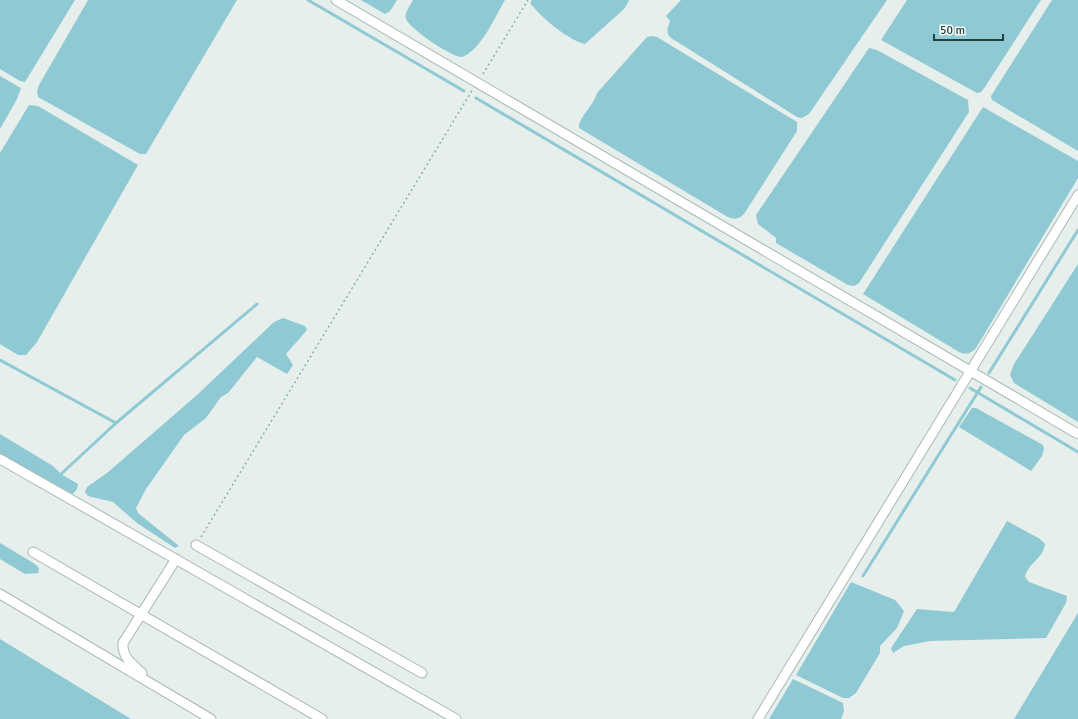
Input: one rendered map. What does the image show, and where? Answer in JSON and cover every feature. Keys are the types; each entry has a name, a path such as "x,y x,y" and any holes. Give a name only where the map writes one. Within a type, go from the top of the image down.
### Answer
{"street":[{"path":"336,0 1078,434"},
{"path":"758,719 1078,195"},
{"path":"0,460 456,719"},
{"path":"196,545 422,673"},
{"path":"34,552 322,719"},
{"path":"149,682 122,651 123,643 127,633 176,559"},
{"path":"0,594 211,719"},
{"path":"102,654 112,654 122,651"}],"path":[{"path":"196,545 528,0"}],"water":[{"path":"0,0 75,0 25,82 20,81 0,69"},
{"path":"88,0 237,0 146,154 140,154 38,97 37,92 39,85"},
{"path":"361,0 397,0 390,11 385,14"},
{"path":"413,0 505,0 480,43 468,54 461,57 440,47 422,35 409,23 406,19 406,14"},
{"path":"532,0 629,1 624,9 585,44 562,33 541,15 530,3"},
{"path":"681,0 887,0 809,114 802,118 797,117 671,38 668,32 670,21 666,16"},
{"path":"907,0 1041,0 985,87 981,92 977,93 881,40"},
{"path":"1052,0 1078,0 1078,151 992,100 991,96"},
{"path":"653,36 797,122 797,131 744,214 737,218 733,219 726,216 579,128 581,119 597,93 647,37"},
{"path":"869,48 877,50 968,100 969,112 859,283 854,286 848,285 776,243 776,238 758,224 756,215"},
{"path":"0,76 21,88 17,99 0,129"},
{"path":"29,105 38,106 138,165 37,342 26,355 18,355 0,344 0,153"},
{"path":"983,107 1078,161 1078,178 976,348 970,353 966,354 959,352 863,294"},
{"path":"1078,264 1078,422 1014,383 1010,375 1014,364"},
{"path":"283,318 305,326 307,330 286,354 293,365 287,374 257,357 228,393 221,397 206,418 184,435 146,489 136,508 138,513 179,546 175,548 137,523 113,502 88,496 85,492 87,487 107,473 197,395 274,322"},
{"path":"972,408 976,408 1043,445 1044,449 1042,456 1031,471 959,427"},
{"path":"0,434 53,466 61,474 78,484 77,489 73,494 0,454"},
{"path":"1007,521 1040,539 1045,544 1041,554 1026,572 1025,577 1029,582 1067,596 1066,603 1046,638 930,641 904,646 893,653 891,648 917,609 954,612"},
{"path":"0,543 35,564 39,568 38,573 25,574 0,559"},
{"path":"851,582 895,600 904,611 897,628 880,646 880,653 856,693 849,698 843,698 796,675"},
{"path":"1078,613 1078,719 1014,719"},
{"path":"0,639 131,719 0,719"},
{"path":"793,679 843,703 844,711 841,719 769,719"}],"waterway":[{"path":"308,0 464,91"},
{"path":"476,98 955,380"},
{"path":"989,373 1078,230"},
{"path":"59,476 116,423 257,304"},
{"path":"0,360 116,423"},
{"path":"863,576 981,387"},
{"path":"970,388 1078,452"}]}
